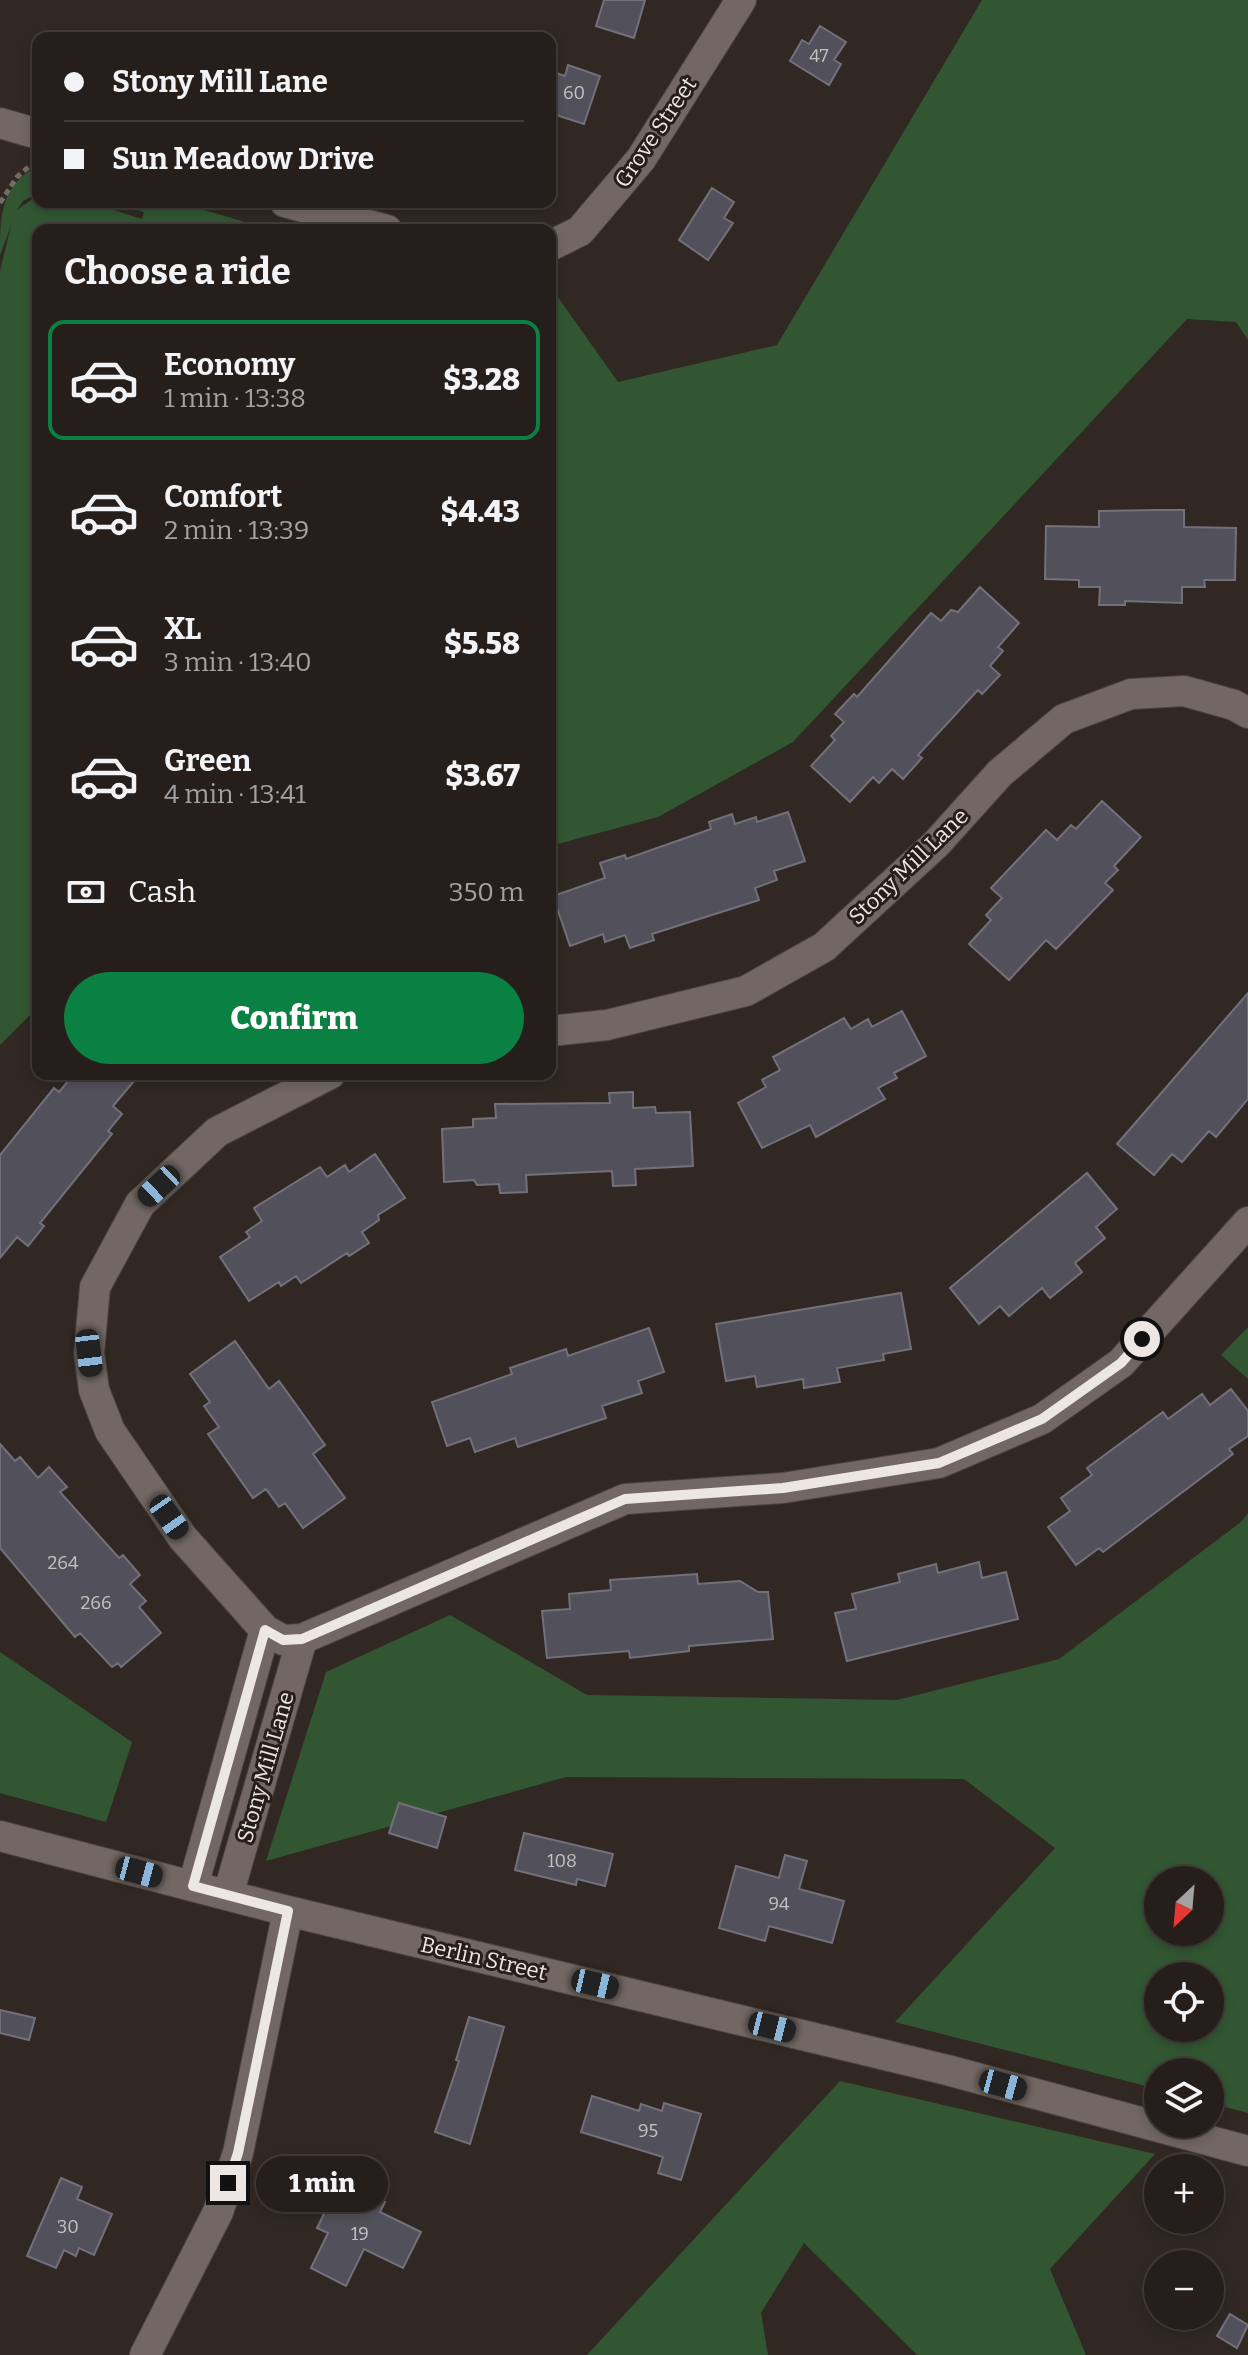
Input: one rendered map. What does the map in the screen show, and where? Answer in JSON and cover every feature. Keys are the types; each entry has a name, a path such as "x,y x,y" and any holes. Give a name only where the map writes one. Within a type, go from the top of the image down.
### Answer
{"street":[{"name":"Grove Street","path":"556,243 580,231 641,159 741,0"},
{"path":"0,123 32,132"},
{"path":"307,208 365,224"},
{"name":"Stony Mill Lane","path":"556,1030 607,1025 746,991 824,947 936,844 1000,773 1064,719 1131,694 1184,691 1234,705 1248,713"},
{"path":"318,1080 217,1132 140,1204 95,1287 89,1353 94,1390 110,1431 183,1538 265,1630 283,1640 302,1639 625,1499 783,1488 939,1463 1042,1419 1121,1363 1248,1222"},
{"name":"Stony Mill Lane","path":"193,1886 265,1630"},
{"name":"Stony Mill Lane","path":"228,1895 302,1639"},
{"name":"Berlin Street","path":"0,1836 288,1911 919,2063 1248,2151"},
{"path":"145,2355 218,2212 238,2153 288,1911"}],"path":[{"path":"0,203 17,177 32,164"}],"green space":[{"path":"982,0 1248,0 1248,340 1236,322 1187,319 793,742 658,817 556,844 556,294 618,382 777,345"},
{"path":"32,170 32,196 23,201 17,210 32,199 32,208 108,208 142,219 144,212 129,208 198,208 251,224 32,224 32,1013 0,1045 0,271 11,226 0,255 5,203 9,192"},
{"path":"1248,1327 1248,1379 1221,1355"},
{"path":"1248,1513 1248,2113 1224,2107 1224,2058 1144,2058 1144,2085 895,2022 1055,1848 964,1779 566,1777 266,1861 326,1672 450,1615 587,1695 897,1700 1059,1659 1241,1522"},
{"path":"0,1652 132,1742 106,1822 0,1793"},
{"path":"840,2081 1155,2154 1144,2154 1144,2166 1050,2269 1086,2355 917,2355 804,2243 761,2313 768,2355 587,2355"}],"building":[{"path":"604,0 645,0 634,38 596,26"},
{"path":"820,26 846,42 834,60 841,64 829,85 790,61 802,40 809,44"},
{"path":"568,65 600,76 584,124 556,115 556,73 565,76"},
{"path":"712,188 734,202 724,218 733,223 708,260 679,240"},
{"path":"1184,510 1184,527 1236,528 1235,580 1204,580 1205,587 1182,587 1182,603 1125,601 1125,605 1099,605 1100,587 1079,587 1079,580 1045,579 1046,526 1099,527 1099,511"},
{"path":"980,587 1019,623 998,647 1003,651 990,666 1000,675 982,694 978,690 918,755 922,758 903,779 892,769 879,783 873,777 850,802 811,766 835,740 831,736 844,722 835,714 854,694 857,697 931,613 941,621 951,610 958,612"},
{"path":"1102,801 1141,837 1114,866 1118,870 1105,883 1113,890 1056,949 1046,940 1009,980 969,944 991,920 986,915 1002,898 991,888 1046,830 1057,840 1071,825 1076,829"},
{"path":"788,812 805,861 774,871 777,880 755,888 759,900 652,934 654,940 630,948 625,935 605,942 603,934 570,946 556,905 556,895 605,878 600,863 625,855 626,859 711,829 709,822 732,814 735,824 756,817 757,822"},
{"path":"1248,993 1248,1099 1216,1137 1209,1131 1182,1162 1172,1154 1154,1175 1117,1144"},
{"path":"902,1011 926,1056 894,1073 897,1078 878,1088 885,1099 816,1137 810,1125 762,1148 738,1103 766,1087 762,1080 780,1070 773,1057 844,1018 851,1029 868,1019 872,1027"},
{"path":"69,1080 135,1080 113,1106 122,1114 108,1131 112,1134 40,1223 44,1226 28,1246 17,1237 0,1258 0,1155 54,1088 59,1092"},
{"path":"633,1092 633,1108 655,1107 656,1113 690,1112 693,1166 635,1169 636,1185 613,1186 612,1171 526,1175 527,1192 500,1193 499,1184 477,1185 474,1180 444,1182 442,1129 473,1127 473,1119 496,1118 495,1104 610,1103 609,1093"},
{"path":"375,1154 405,1198 378,1215 379,1220 362,1232 369,1243 349,1256 347,1253 301,1283 296,1276 281,1286 279,1282 249,1301 220,1257 250,1237 246,1232 262,1221 254,1208 320,1167 327,1177 345,1165 349,1172"},
{"path":"1087,1173 1117,1209 1096,1227 1105,1238 1075,1263 1082,1272 1050,1298 1042,1288 1009,1316 1000,1306 979,1324 950,1288"},
{"path":"901,1293 911,1349 883,1354 884,1360 837,1368 840,1382 804,1388 803,1379 757,1387 755,1376 726,1381 716,1324"},
{"path":"649,1328 664,1372 638,1381 642,1393 602,1406 606,1418 518,1447 515,1438 475,1452 470,1438 447,1446 432,1402 512,1374 510,1368 566,1349 568,1356"},
{"path":"235,1341 269,1389 279,1381 325,1445 313,1454 345,1498 303,1528 285,1503 279,1507 266,1489 253,1498 208,1434 219,1427 204,1406 210,1402 190,1374"},
{"path":"1231,1389 1248,1411 1248,1436 1229,1449 1233,1454 1103,1552 1099,1548 1076,1565 1048,1527 1070,1511 1061,1498 1092,1475 1087,1468 1163,1412 1168,1419 1202,1394 1210,1405"},
{"path":"0,1444 15,1461 20,1457 38,1478 49,1467 67,1487 60,1492 119,1558 123,1555 140,1575 130,1584 146,1601 139,1607 161,1633 121,1667 118,1663 112,1667 80,1633 75,1637 0,1548"},
{"path":"979,1562 982,1578 1006,1572 1018,1619 847,1661 835,1613 856,1609 852,1594 900,1582 898,1574 936,1564 938,1573"},
{"path":"697,1574 698,1584 740,1581 758,1592 768,1592 773,1639 689,1646 689,1651 630,1658 629,1651 547,1658 542,1611 570,1609 569,1594 611,1590 610,1580"},
{"path":"399,1803 446,1817 437,1848 389,1833"},
{"path":"524,1833 613,1854 605,1886 577,1879 576,1885 515,1870"},
{"path":"785,1855 807,1861 799,1889 844,1901 832,1943 769,1926 765,1941 719,1928 736,1866 779,1878"},
{"path":"0,2010 35,2018 29,2040 0,2033"},
{"path":"469,2017 504,2027 470,2144 435,2132 459,2061 456,2060"},
{"path":"592,2096 639,2111 641,2104 662,2111 664,2103 701,2114 681,2180 658,2173 663,2157 581,2132"},
{"path":"61,2178 82,2187 77,2199 112,2214 94,2255 79,2248 76,2256 64,2250 56,2268 27,2256"},
{"path":"340,2181 385,2202 380,2212 421,2232 403,2268 364,2249 346,2286 311,2268 328,2233 317,2228"},
{"path":"1230,2314 1248,2325 1237,2348 1217,2336 1224,2330"}],"route":[{"path":"228,2183 238,2153 288,1911 193,1886 265,1630 283,1640 302,1639 625,1499 783,1488 939,1463 1042,1419 1121,1363 1142,1339"}]}
